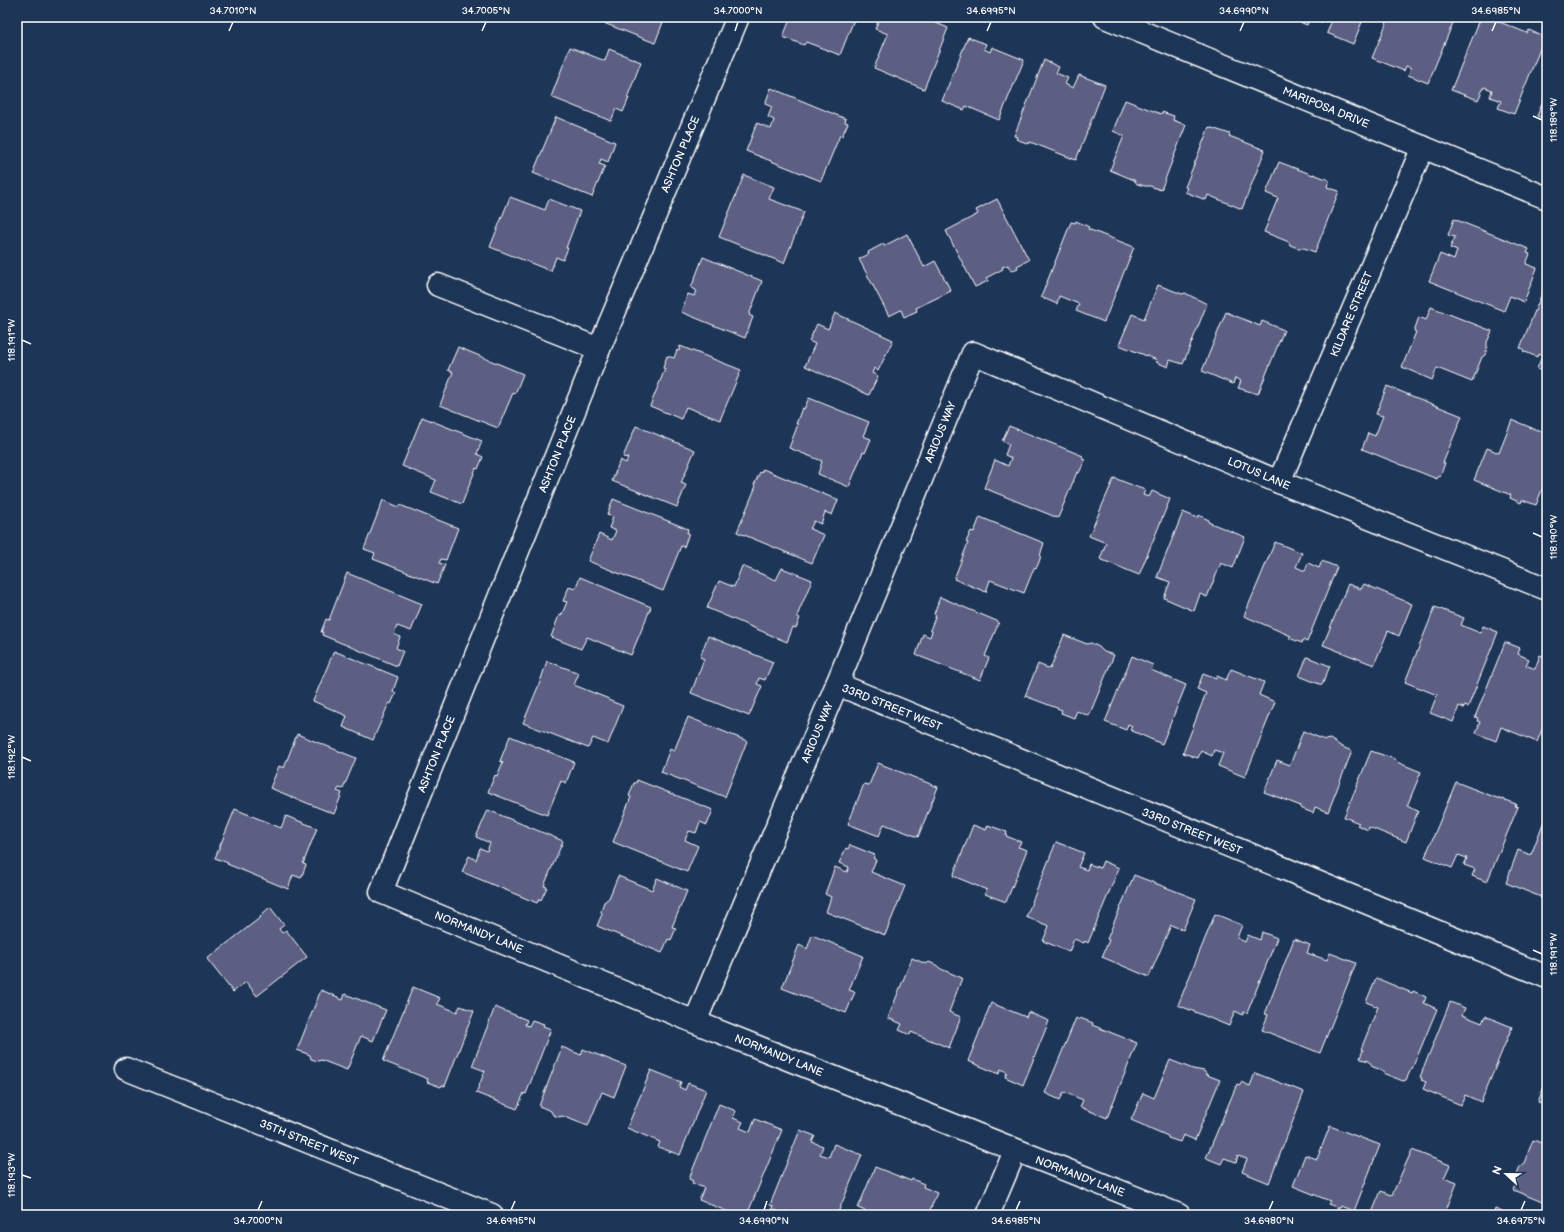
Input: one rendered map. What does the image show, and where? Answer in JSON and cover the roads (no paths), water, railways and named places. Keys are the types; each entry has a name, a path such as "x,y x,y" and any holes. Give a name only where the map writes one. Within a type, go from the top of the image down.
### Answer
{"street":[{"name":"ASHTON PLACE","path":"381,892 599,349 738,17"},
{"name":"MARIPOSA DRIVE","path":"1107,17 1547,198"},
{"name":"KILDARE STREET","path":"1279,482 1423,147"},
{"path":"438,285 599,349"},
{"name":"LOTUS LANE","path":"973,353 1279,482 1547,589"},
{"name":"ARIOUS WAY","path":"695,1022 837,684 973,353"},
{"name":"33RD STREET WEST","path":"837,684 1547,977"},
{"name":"NORMANDY LANE","path":"381,892 695,1022 1179,1215"},
{"name":"35TH STREET WEST","path":"126,1069 492,1215"},
{"path":"988,1215 1015,1150"}]}
